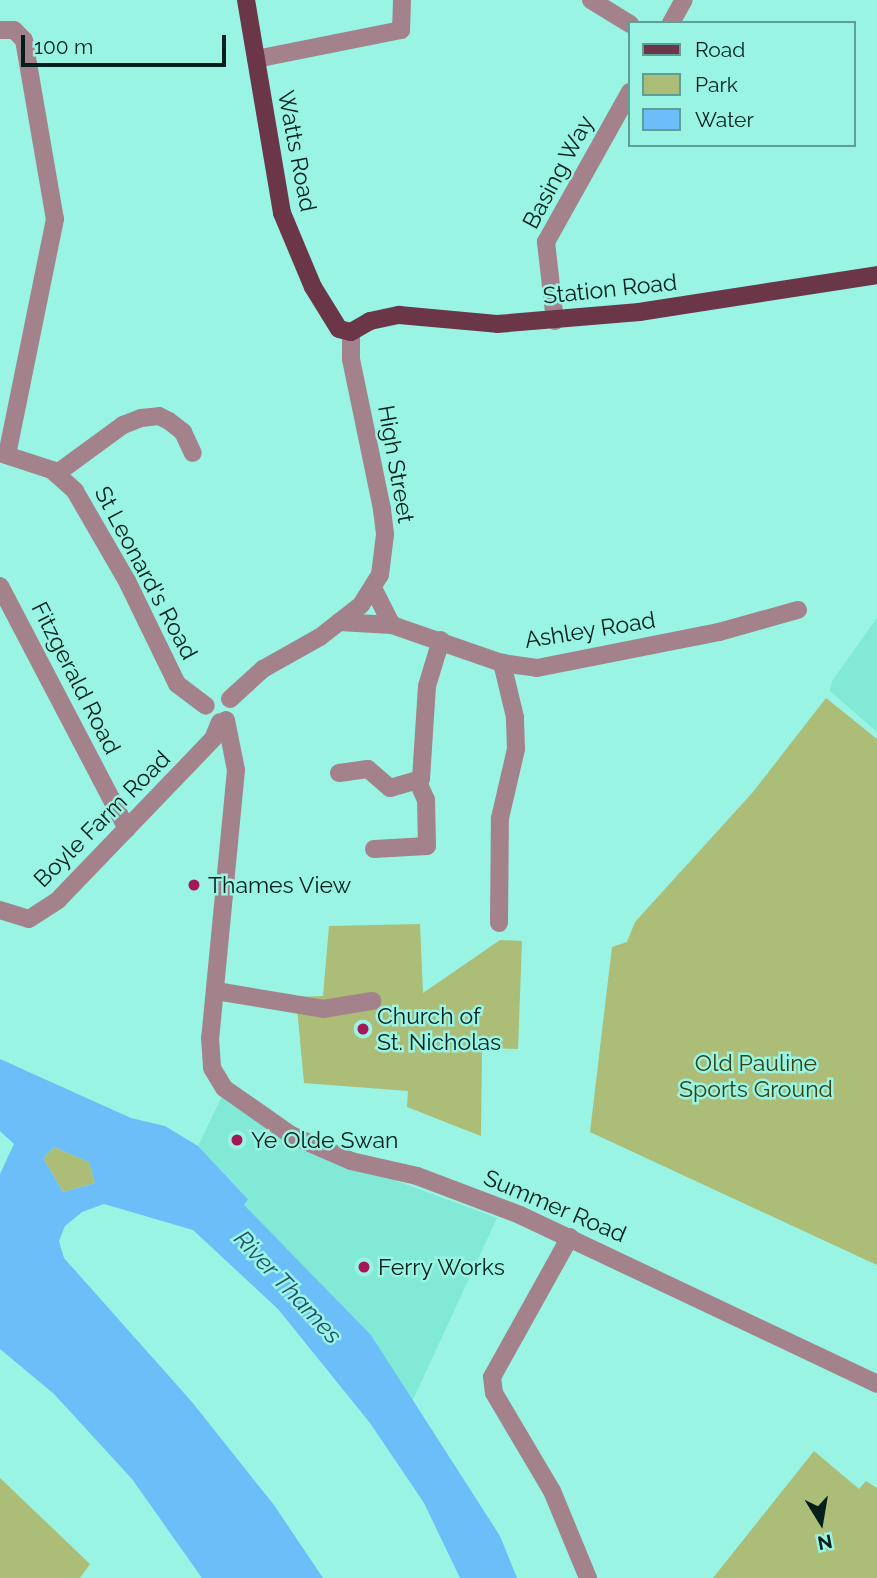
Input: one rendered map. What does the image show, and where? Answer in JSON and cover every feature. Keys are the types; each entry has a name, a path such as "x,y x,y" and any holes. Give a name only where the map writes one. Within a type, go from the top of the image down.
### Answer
{"main road":[{"name":"Watts Road","path":"246,0 276,190 288,231 330,317 339,328 351,332"},
{"name":"Station Road","path":"351,332 370,321 398,315 475,324 555,321 694,305 877,275"}],"street":[{"path":"256,59 401,30 402,0"},
{"path":"591,0 628,23"},
{"path":"672,21 684,0"},
{"path":"0,30 14,30 24,40 55,219 4,454"},
{"name":"Basing Way","path":"555,321 546,242 628,96"},
{"name":"High Street","path":"351,332 351,359 385,534 383,562 374,590"},
{"path":"56,474 123,425 141,418 159,416 169,421 184,447"},
{"name":"St Leonard's Road","path":"4,454 32,460 56,474 92,514 177,684 206,706"},
{"name":"Fitzgerald Road","path":"0,586 127,829"},
{"path":"230,699 264,669 339,622 374,590 392,625"},
{"name":"Ashley Road","path":"339,622 392,625 502,663 537,668 719,632 798,610"},
{"path":"374,849 427,846 426,800 418,782 424,767 427,686 441,640"},
{"path":"499,923 500,818 516,749 515,717 502,663"},
{"path":"223,721 208,715 206,706 214,696 230,699"},
{"path":"223,721 233,710 230,699"},
{"path":"223,721 236,769 224,862 216,991 323,1009 372,1001"},
{"name":"Boyle Farm Road","path":"0,910 23,919 39,915 127,829 213,739 223,721"},
{"path":"339,773 368,768 390,788 418,782"},
{"name":"Summer Road","path":"216,991 210,1038 217,1079 264,1119 321,1149 417,1176 569,1237 877,1384"},
{"path":"569,1237 492,1377 494,1393 552,1491 589,1578"}],"shaded area":[{"path":"877,618 877,732 830,691 832,681"},
{"path":"223,1094 291,1142 497,1218 412,1402 371,1335 243,1205 248,1198 198,1146"}],"green space":[{"name":"Old Pauline Sports Ground","path":"826,698 877,739 877,1265 590,1132 612,947 627,942 635,922 753,792"},
{"path":"420,924 423,993 500,940 522,941 518,1049 482,1048 481,1136 407,1107 408,1091 304,1083 296,997 323,996 329,926"},
{"path":"54,1147 89,1162 95,1183 63,1192 43,1158"},
{"path":"814,1451 859,1489 866,1481 877,1488 877,1578 713,1578"},
{"path":"0,1478 90,1564 80,1578 0,1578"}],"water":[{"name":"River Thames","path":"0,1059 131,1118 165,1126 198,1146 248,1199 244,1205 371,1335 500,1536 517,1578 460,1578 424,1503 370,1423 278,1309 193,1230 104,1204 82,1212 65,1226 59,1241 64,1258 192,1402 274,1505 323,1578 202,1578 132,1479 54,1394 0,1349 0,1174 14,1144 0,1131","holes":["54,1147 89,1162 95,1183 63,1192 43,1158"]}],"place":[{"name":"Thames View","path":"194,885"},
{"name":"Church of St. Nicholas","path":"363,1029"},
{"name":"Ye Olde Swan","path":"237,1140"},
{"name":"Ferry Works","path":"364,1267"}]}
